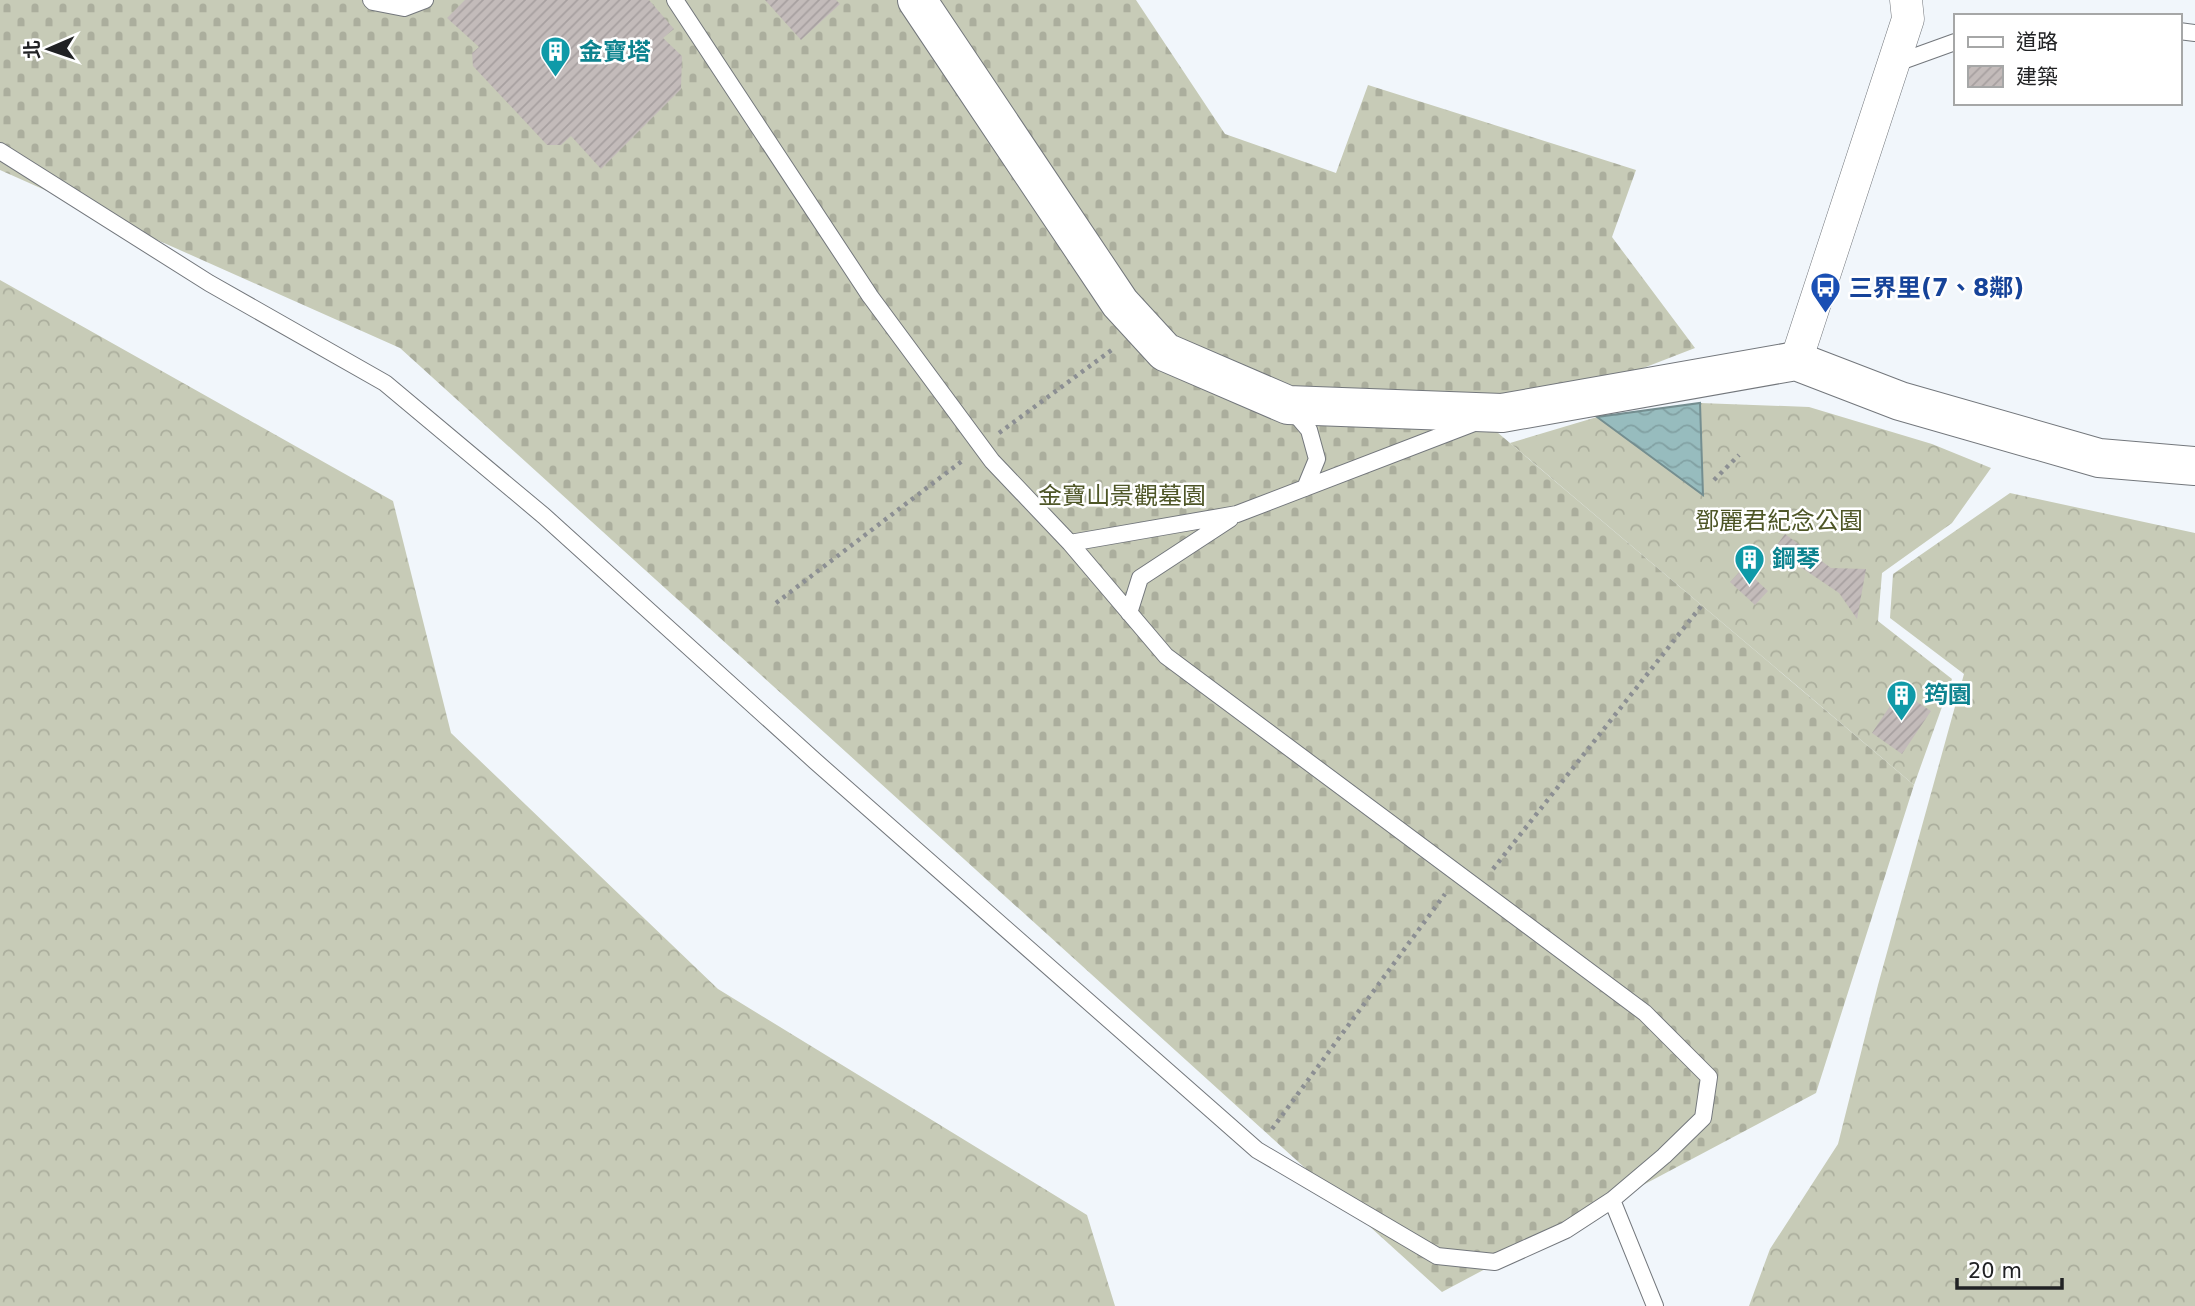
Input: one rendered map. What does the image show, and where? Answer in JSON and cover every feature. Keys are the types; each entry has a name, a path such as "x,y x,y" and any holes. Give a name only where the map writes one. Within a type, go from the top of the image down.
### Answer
{"street":[{"path":"916,0 1120,303 1165,352 1288,405 1502,413 1796,361 1899,401 2099,458 2195,466"},
{"path":"1796,361 1908,19 1906,0"}],"lane":[{"path":"371,0 404,8 425,0"},
{"path":"0,151 209,283 385,383 544,516 816,761 1257,1150 1437,1256 1494,1262 1566,1230 1612,1200 1664,1156 1703,1118 1709,1077 1645,1013 1166,656 1070,543 992,461 870,296 676,0"},
{"path":"1894,64 1954,42"},
{"path":"1288,405 1310,430 1317,459 1305,488"},
{"path":"1070,543 1237,514 1502,413"},
{"path":"1129,613 1140,578 1237,514"},
{"path":"1612,1200 1655,1306"}],"path":[{"path":"1714,480 1739,455"},
{"path":"1478,888 1702,605"},
{"path":"1257,1150 1459,874"}],"green space":[{"name":"金寶山景觀墓園","path":"0,0 1136,0 1225,134 1336,173 1368,85 1636,170 1612,237 1695,348 1491,427 1914,785 1816,1093 1442,1292 400,348 0,170"},
{"path":"0,280 393,501 451,733 718,989 1087,1215 1115,1306 0,1306"},
{"name":"鄧麗君紀念公園","path":"1700,403 1809,407 1932,444 1991,468 1952,523 1882,573 1878,621 1952,679 1914,785 1510,443 1597,417"},
{"path":"2010,493 2195,533 2195,1306 1749,1306 1770,1249 1838,1144 1878,985 1964,674 1890,618 1893,574"}],"water":[{"path":"1700,403 1703,495 1597,417"}],"building":[{"path":"465,0 649,0 674,29 663,38 682,56 681,89 601,169 571,136 561,145 547,145 473,66 472,53 479,47 447,18"},
{"path":"765,0 836,0 840,4 801,40"},
{"path":"1785,534 1831,568 1866,569 1857,619 1839,593 1774,549"},
{"name":"鋼琴","path":"1743,568 1768,591 1755,605 1730,582"},
{"name":"筠園","path":"1900,691 1931,711 1902,754 1872,733"}],"place":[{"name":"金寶塔","path":"556,79"},
{"name":"三界里(7、8鄰)","path":"1826,315"},
{"name":"鋼琴","path":"1749,586"},
{"name":"筠園","path":"1901,722"}]}
